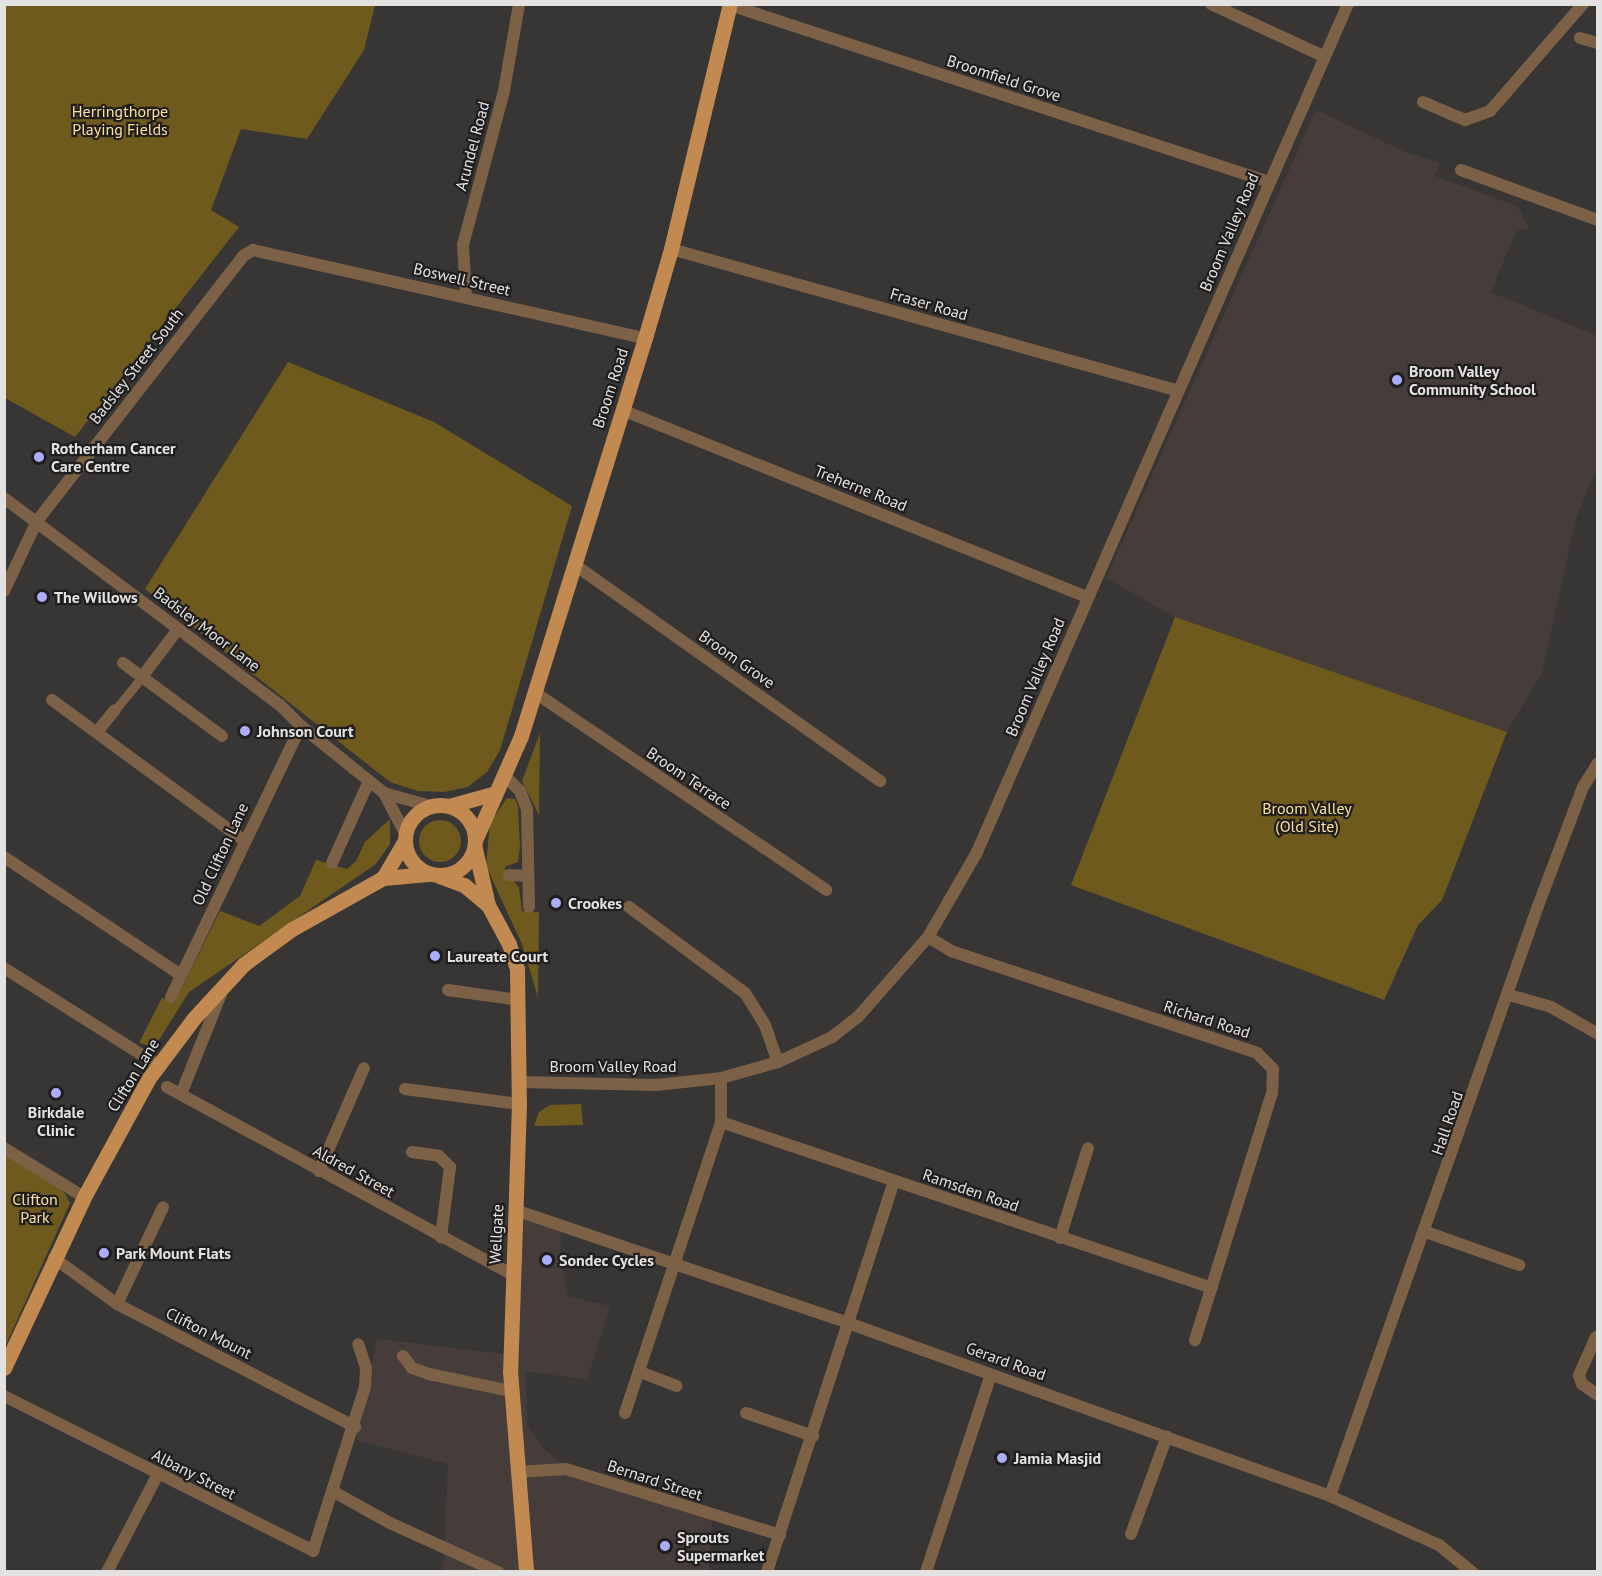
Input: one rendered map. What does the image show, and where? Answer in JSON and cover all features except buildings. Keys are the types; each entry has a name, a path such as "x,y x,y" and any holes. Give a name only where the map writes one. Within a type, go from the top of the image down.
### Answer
{"main road":[{"name":"Broom Road","path":"475,844 492,794 505,777 534,692 645,338 671,249 730,5"},
{"path":"383,878 414,816 430,806 448,806 492,794"},
{"path":"405,837 411,861 433,875 461,869 475,844 467,817 448,806"},
{"name":"Wellgate","path":"475,844 488,905 509,944 519,1000 519,1104 512,1274 511,1391 526,1572"},
{"name":"Wellgate","path":"433,875 464,885 488,905"},
{"name":"Clifton Lane","path":"4,1368 84,1197 158,1065 225,982 292,929 383,878 433,875"}],"street":[{"name":"Arundel Road","path":"466,296 463,245 504,91 519,4"},
{"path":"1211,4 1323,56"},
{"name":"Broom Valley Road","path":"519,1082 656,1085 721,1078 778,1062 832,1037 858,1017 928,937 977,852 1323,56 1348,4"},
{"path":"1423,102 1465,120 1490,111 1583,4"},
{"name":"Broomfield Grove","path":"730,5 1269,182"},
{"path":"1580,38 1598,43"},
{"path":"1461,170 1598,220"},
{"name":"Fraser Road","path":"671,249 1179,391"},
{"name":"Badsley Street South","path":"4,591 37,521 243,256 253,250 271,252"},
{"name":"Boswell Street","path":"271,252 645,338"},
{"name":"Treherne Road","path":"622,410 1087,597"},
{"name":"Badsley Moor Lane","path":"4,498 280,705 301,726 384,793 430,806"},
{"name":"Broom Grove","path":"575,565 880,781"},
{"path":"97,732 178,629"},
{"path":"123,663 222,736"},
{"name":"Broom Terrace","path":"534,692 826,890"},
{"path":"52,700 245,841"},
{"name":"Old Clifton Lane","path":"171,997 301,726"},
{"name":"Hall Road","path":"1330,1496 1426,1232 1571,814 1598,763"},
{"path":"505,777 519,791 526,809 529,907"},
{"path":"332,863 369,782"},
{"name":"Badsley Moor Lane","path":"384,793 405,837"},
{"path":"4,857 182,975"},
{"path":"509,876 528,876"},
{"path":"629,908 745,993 765,1026 778,1062"},
{"name":"Richard Road","path":"928,937 951,951 1257,1053 1267,1060 1273,1069 1272,1094 1195,1340"},
{"path":"4,968 158,1065"},
{"path":"181,1094 225,982"},
{"path":"448,990 519,1000"},
{"path":"1509,995 1551,1007 1598,1034"},
{"path":"319,1171 364,1068"},
{"path":"625,1413 721,1122 721,1078"},
{"name":"Aldred Street","path":"166,1087 512,1274"},
{"path":"405,1089 519,1104"},
{"name":"Ramsden Road","path":"721,1122 1212,1288"},
{"path":"4,1148 84,1197"},
{"path":"1060,1238 1088,1148"},
{"path":"412,1152 439,1156 450,1167 441,1237"},
{"path":"770,1571 894,1182"},
{"path":"117,1304 163,1208"},
{"name":"Gerard Road","path":"515,1210 849,1323 1330,1496 1439,1545 1472,1572"},
{"path":"1426,1232 1519,1265"},
{"name":"Clifton Mount","path":"54,1258 117,1304 355,1427"},
{"path":"1596,1337 1579,1375 1582,1384 1598,1395"},
{"path":"358,1344 366,1368 355,1427 334,1492 390,1523 498,1572"},
{"path":"404,1356 412,1368 429,1374 511,1391"},
{"path":"640,1372 676,1386"},
{"path":"926,1572 991,1374"},
{"name":"Albany Street","path":"4,1396 309,1551 315,1549 334,1492"},
{"path":"746,1413 813,1436"},
{"path":"1131,1534 1167,1436"},
{"name":"Bernard Street","path":"518,1472 566,1468 780,1536"},
{"path":"107,1572 158,1474"}],"shaded area":[{"name":"Broom Valley Community School","path":"1316,110 1403,151 1440,163 1435,176 1517,206 1530,229 1516,231 1491,292 1597,336 1598,465 1576,518 1542,673 1507,732 1175,617 1106,578"},
{"path":"520,1207 562,1220 560,1257 568,1296 610,1306 587,1380 526,1371 527,1425 543,1448 566,1469 712,1516 709,1571 443,1571 448,1464 356,1440 377,1339 515,1355"}],"green space":[{"name":"Herringthorpe Playing Fields","path":"4,5 375,5 364,50 307,139 241,129 211,210 239,227 75,437 5,398"},
{"path":"288,362 434,422 572,506 500,750 487,772 468,787 444,792 418,791 390,782 145,589"},
{"name":"Broom Valley (Old Site)","path":"1175,617 1507,732 1442,900 1418,925 1384,1000 1071,885"},
{"path":"540,733 539,815 522,781"},
{"path":"507,798 515,799 518,806 520,847 518,862 505,867 506,879 514,881 519,888 522,911 539,912 538,997 522,944 486,866 490,823"},
{"path":"390,819 390,844 376,864 189,992 157,1043 151,1046 139,1043 162,998 175,1002 220,911 259,926 300,896 316,860 347,869 356,861 365,842"},
{"path":"440,820 455,826 461,841 455,856 440,862 425,856 419,841 425,826"},
{"path":"581,1104 583,1125 534,1126 539,1112 550,1105"},
{"name":"Clifton Park","path":"5,1154 63,1190 70,1203 5,1347"}],"place":[{"name":"Broom Valley Community School","path":"1397,380"},
{"name":"Rotherham Cancer Care Centre","path":"39,457"},
{"name":"The Willows","path":"42,597"},
{"name":"Johnson Court","path":"245,731"},
{"name":"Crookes","path":"556,903"},
{"name":"Laureate Court","path":"435,956"},
{"name":"Birkdale Clinic","path":"56,1093"},
{"name":"Park Mount Flats","path":"104,1253"},
{"name":"Sondec Cycles","path":"547,1260"},
{"name":"Jamia Masjid","path":"1002,1458"},
{"name":"Sprouts Supermarket","path":"665,1546"}]}
